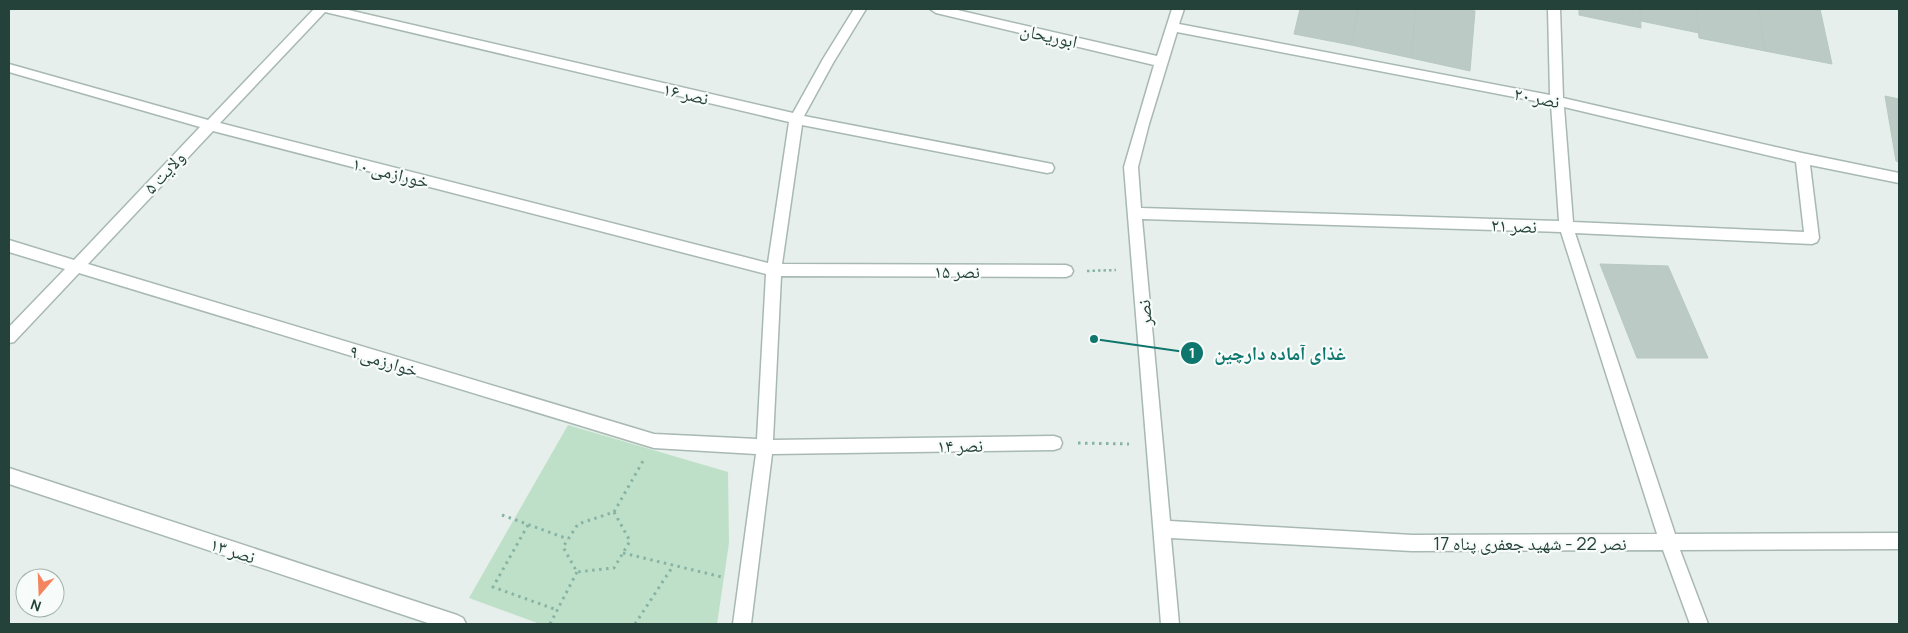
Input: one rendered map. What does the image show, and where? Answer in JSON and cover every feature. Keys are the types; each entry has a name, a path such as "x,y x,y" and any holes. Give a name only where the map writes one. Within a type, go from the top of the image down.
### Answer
{"street":[{"name":"ولایت ۵","path":"9,336 321,9"},
{"name":"نصر ۱۶","path":"327,9 796,119 1046,168"},
{"path":"742,624 765,447 774,270 796,119 827,62 860,9"},
{"name":"ابوریحان","path":"936,9 1162,62"},
{"name":"نصر","path":"1170,624 1131,167 1142,124 1178,9"},
{"path":"1554,9 1557,100 1566,227 1669,543 1699,624"},
{"name":"نصر ۲۰","path":"1172,27 1557,100 1802,158 1899,178"},
{"name":"خورازمی ۱۰","path":"9,68 209,125 774,270"},
{"name":"نصر ۲۱","path":"1135,213 1566,227 1812,238 1802,158"},
{"name":"خوارزمی ۹","path":"9,246 654,441 765,447"},
{"name":"نصر ۱۵","path":"774,270 1066,271"},
{"name":"نصر ۱۴","path":"765,447 1054,443"},
{"name":"نصر ۱۳","path":"9,476 457,624"},
{"name":"نصر 22 - شهید جعفری پناه 17","path":"1162,529 1412,543 1899,541"}],"path":[{"path":"1066,271 1140,270"},
{"path":"577,572 563,548 568,539 578,524 614,512 654,441"},
{"path":"1054,443 1155,444"},
{"path":"577,572 614,568 630,541 614,512"},
{"path":"502,515 568,539"},
{"path":"528,525 493,587 557,610"},
{"path":"623,553 746,583"},
{"path":"635,624 673,566"},
{"path":"550,624 577,572"}],"green space":[{"path":"568,425 728,472 729,543 717,624 540,624 469,598"}],"building":[{"path":"1300,9 1358,9 1351,45 1294,34"},
{"path":"1358,9 1416,9 1411,58 1351,45"},
{"path":"1416,9 1461,9 1475,11 1470,71 1411,58"},
{"path":"1579,9 1640,9 1641,28 1579,15"},
{"path":"1640,9 1696,9 1699,33 1641,21"},
{"path":"1696,9 1759,9 1765,51 1699,38"},
{"path":"1759,9 1820,9 1832,64 1765,51"},
{"path":"1885,96 1899,99 1899,162 1896,161"},
{"path":"1600,264 1668,266 1708,358 1637,358"}],"place":[{"name":"غذای آماده دارچین","path":"1094,339"}]}
